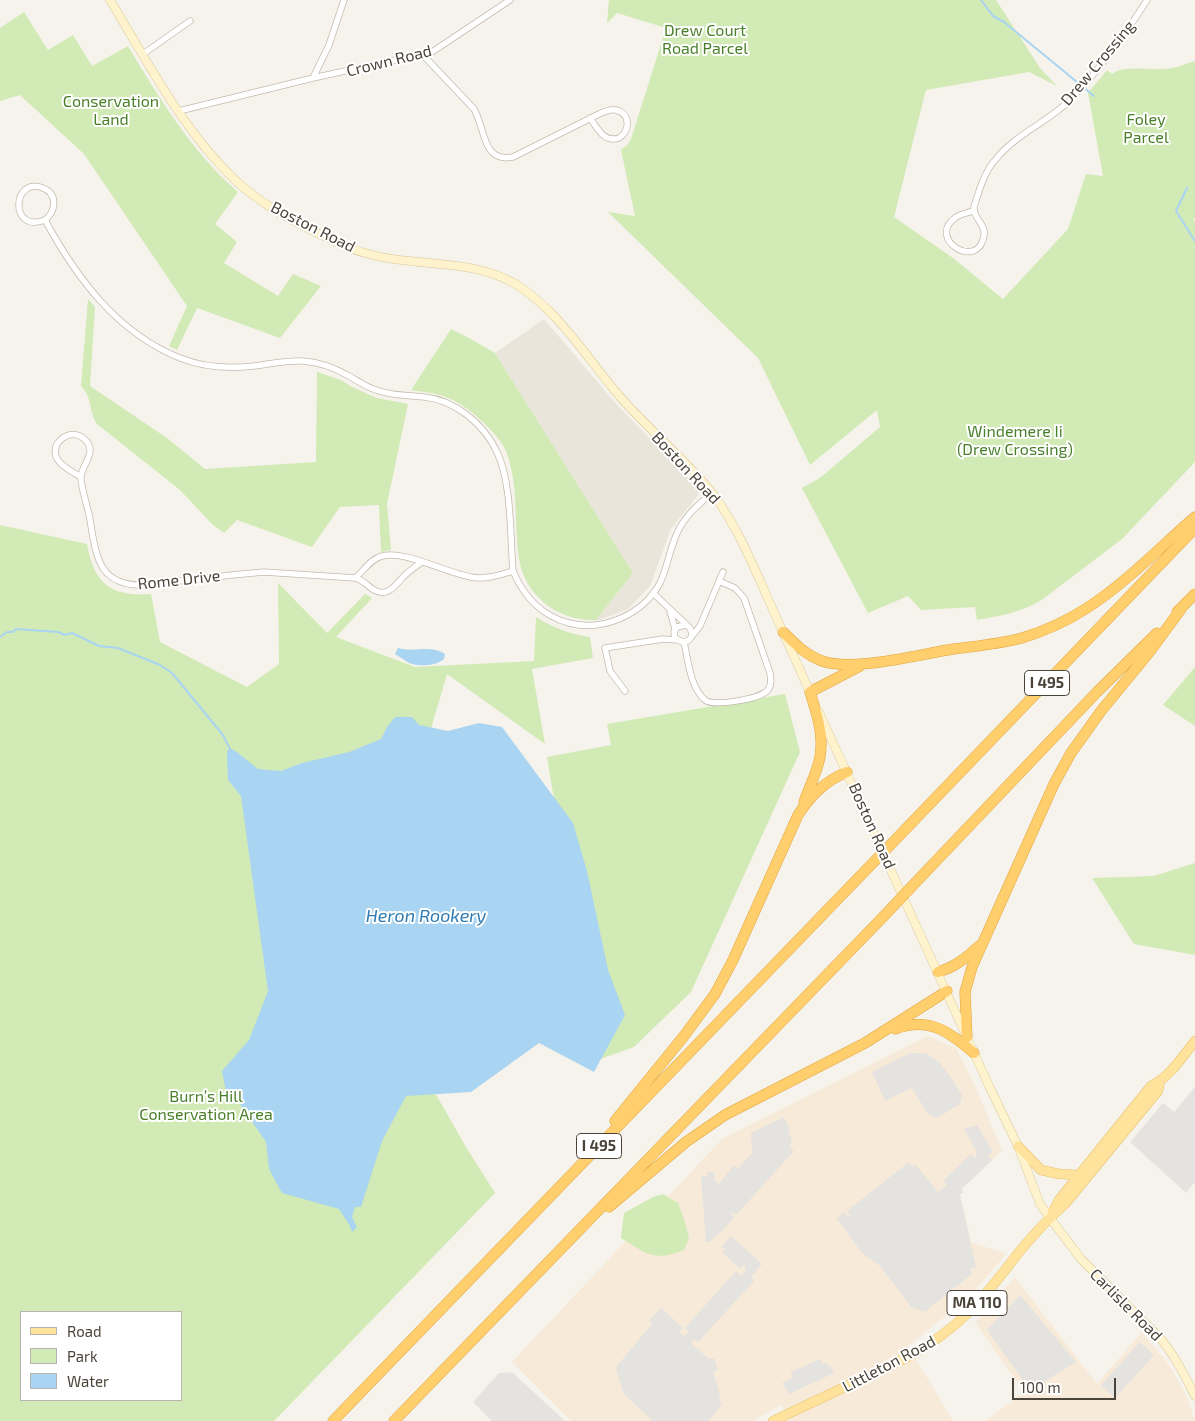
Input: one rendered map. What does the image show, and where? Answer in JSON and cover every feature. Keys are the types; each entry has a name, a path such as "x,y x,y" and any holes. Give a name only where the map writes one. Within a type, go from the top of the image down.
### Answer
{"highway":[{"path":"783,632 806,653 833,664 863,664 996,644 1020,638 1054,626 1087,608 1122,583 1195,517"},
{"name":"I 495","path":"333,1421 1195,528"},
{"name":"I 495","path":"394,1421 883,917 1097,692 1195,594"},
{"path":"967,1037 965,992 972,967 1048,798 1071,753 1101,710 1151,650 1181,609"},
{"path":"584,1161 696,1020 715,994 733,960 815,775 822,745 820,728 810,692 863,664"},
{"path":"800,810 819,789 832,779 847,772"},
{"path":"938,972 951,968 960,962 983,942"},
{"path":"579,1231 686,1142 713,1123 750,1101 875,1037 947,992"},
{"path":"875,1037 900,1027 926,1025 937,1027 948,1033 974,1053"}],"main road":[{"name":"Boston Road","path":"110,0 179,111 213,156 236,181 270,207 296,222 332,240 366,253 388,258 481,270 500,276 523,289 557,320 627,406 689,467 712,493 739,536 1018,1146 1040,1204 1050,1218"},
{"name":"Littleton Road","path":"1050,1218 1059,1200 1151,1086 1160,1082 1195,1041"},
{"name":"Littleton Road","path":"773,1421 896,1363 930,1343 970,1310 995,1283 1021,1249 1065,1204 1158,1091 1160,1082"},
{"path":"1018,1146 1041,1170 1059,1174 1079,1175"},
{"name":"Carlisle Road","path":"1050,1218 1081,1259 1170,1350 1195,1396"}],"street":[{"name":"Crown Road","path":"313,78 329,45 344,0"},
{"name":"Crown Road","path":"179,111 313,78 423,55 442,46 510,0"},
{"name":"Drew Crossing","path":"973,211 985,177 994,160 1006,148 1051,116 1070,99 1125,34 1147,0"},
{"path":"143,54 190,21"},
{"path":"423,55 474,109 479,118 489,149 494,155 500,157 513,156 590,118 603,112 616,110 626,117 627,129 619,138 607,139 601,134 590,118"},
{"path":"34,187 43,188 52,196 54,208 50,216 45,220 31,222 26,220 20,213 18,208 19,200 21,195 28,189 34,187"},
{"path":"973,211 985,231 984,238 979,247 973,251 965,252 951,245 947,236 949,224 954,218 973,211"},
{"path":"45,220 67,260 90,290 127,326 149,342 169,353 192,362 229,368 284,362 311,362 340,371 376,390 395,395 437,399 467,415 492,442 504,470 513,571 522,590 541,610 558,620 574,624 599,624 614,621 638,608 653,593 663,574 674,538 683,522 695,507 712,493"},
{"path":"68,435 83,438 89,447 90,457 81,477 63,466 56,457 56,446 59,441 68,435"},
{"name":"Rome Drive","path":"81,477 99,561 107,574 120,583 143,586 232,574 264,572 355,578 366,583 374,591 385,592 390,591 422,562"},
{"path":"355,578 381,556 398,556 473,578 491,577 513,571"},
{"path":"625,691 608,668 605,648 663,639 684,642 689,640 700,626 723,572"},
{"path":"684,642 694,681 699,693 708,702 718,704 759,696 769,688 770,673 744,598 735,588 719,581"},
{"path":"653,593 680,617 692,631 692,636"},
{"path":"669,609 677,640"},
{"path":"663,639 680,625 687,626 698,621 704,615"}],"shaded area":[{"path":"544,319 617,405 699,490 698,495 671,529 650,586 628,609 599,620 596,620 633,573 495,353"},
{"path":"928,1036 956,1048 974,1083 1002,1151 962,1187 963,1193 960,1194 971,1242 1006,1254 968,1298 908,1346 953,1421 790,1421 781,1405 752,1421 571,1421 512,1362 722,1139"},
{"path":"910,1053 925,1053 939,1062 962,1095 960,1104 937,1118 928,1114 912,1088 885,1101 872,1072"},
{"path":"1195,1087 1195,1182 1186,1193 1130,1142 1163,1103 1174,1112"},
{"path":"784,1117 790,1130 788,1133 792,1139 790,1148 794,1151 736,1215 732,1212 730,1213 734,1217 724,1229 710,1242 706,1242 701,1176 707,1176 707,1172 714,1172 715,1181 719,1184 733,1166 739,1168 752,1153 751,1133"},
{"path":"977,1125 993,1152 988,1155 992,1160 962,1187 963,1193 960,1194 976,1267 970,1268 972,1274 926,1312 911,1307 880,1266 862,1253 837,1219 843,1212 848,1217 850,1216 847,1211 909,1162 913,1167 915,1164 938,1192 947,1185 943,1181 971,1154 974,1158 976,1156 977,1152 964,1129"},
{"path":"731,1236 762,1264 751,1277 754,1281 698,1342 695,1339 692,1341 692,1344 709,1359 714,1358 718,1370 713,1372 720,1394 719,1401 722,1405 708,1421 653,1421 624,1394 616,1370 617,1366 652,1324 649,1320 661,1308 683,1328 679,1332 685,1336 689,1332 685,1328 736,1271 741,1276 746,1270 744,1265 740,1269 722,1252 725,1249 721,1247"},
{"path":"1015,1277 1097,1384 1142,1332 1169,1365 1187,1397 1195,1421 985,1421 1024,1392 975,1322"},
{"path":"1020,1295 1076,1362 1030,1390 987,1330"},
{"path":"1140,1342 1154,1355 1115,1398 1101,1385"},
{"path":"820,1359 822,1364 826,1363 832,1368 834,1373 789,1394 782,1383 792,1378 791,1372"},
{"path":"512,1372 565,1421 492,1421 473,1402 499,1373"}],"green space":[{"name":"Windemere Ii (Drew Crossing)","path":"609,0 996,0 1040,68 1057,86 1029,72 926,90 894,217 953,258 1003,299 1068,229 1086,174 1103,176 1088,93 1107,70 1112,74 1129,69 1168,69 1195,61 1195,217 1193,220 1195,221 1195,462 1122,539 1043,599 1027,607 1003,615 977,620 975,607 921,610 908,596 868,613 802,488 820,478 880,427 877,410 810,465 758,358 608,212 635,216 621,150 631,139 666,28 617,13 607,23"},
{"name":"Conservation Land","path":"24,12 48,50 73,35 92,66 128,46 177,124 206,160 238,192 215,224 237,242 224,263 278,296 293,274 321,286 280,338 197,308 177,350 169,346 187,306 84,154 20,95 0,101 0,28"},
{"path":"88,299 95,307 90,386 167,438 205,469 316,462 317,372 341,380 377,398 408,404 387,504 391,550 381,552 379,505 340,507 312,547 237,520 224,533 212,524 180,490 97,424 94,419 89,400 81,386"},
{"path":"451,329 495,353 633,573 596,620 583,620 571,617 548,606 530,588 524,577 518,550 513,479 506,451 496,436 473,413 456,402 439,395 411,390"},
{"name":"Burn’s Hill Conservation Area","path":"0,525 87,544 94,569 106,585 125,593 151,594 160,642 247,687 279,664 278,583 327,633 365,594 372,598 336,637 415,667 534,661 536,617 562,630 590,637 593,658 532,669 545,744 447,674 390,868 307,869 466,1147 495,1193 274,1421 0,1421"},
{"path":"1195,667 1195,726 1163,705"},
{"path":"785,694 800,752 691,992 634,1047 597,1060 547,757 611,745 607,724"},
{"path":"1195,863 1195,955 1134,944 1092,878 1154,876"},
{"path":"663,1194 678,1203 689,1238 684,1250 674,1254 658,1256 644,1252 621,1238 624,1213 653,1197"}],"water":[{"path":"398,648 410,650 428,649 445,654 444,659 437,663 418,665 409,663 395,654"},
{"name":"Heron Rookery","path":"395,717 412,717 419,725 448,731 479,723 502,727 573,823 587,871 608,970 625,1015 594,1072 539,1043 471,1092 406,1096 382,1141 361,1207 355,1207 352,1217 357,1227 352,1232 339,1209 282,1193 269,1169 266,1142 240,1104 227,1097 222,1071 249,1040 268,991 241,796 228,780 227,751 230,749 234,750 258,769 281,771 302,763 349,752 381,739"}],"waterway":[{"path":"981,0 993,16 1004,22 1094,96"},
{"path":"1187,188 1176,211 1195,241"},
{"path":"0,637 16,629 58,632 65,635 72,633 99,646 118,648 160,665 172,673 223,735 230,749"}],"park label":[{"name":"Drew Court Road Parcel","path":"705,40"},
{"name":"Foley Parcel","path":"1146,129"}]}
